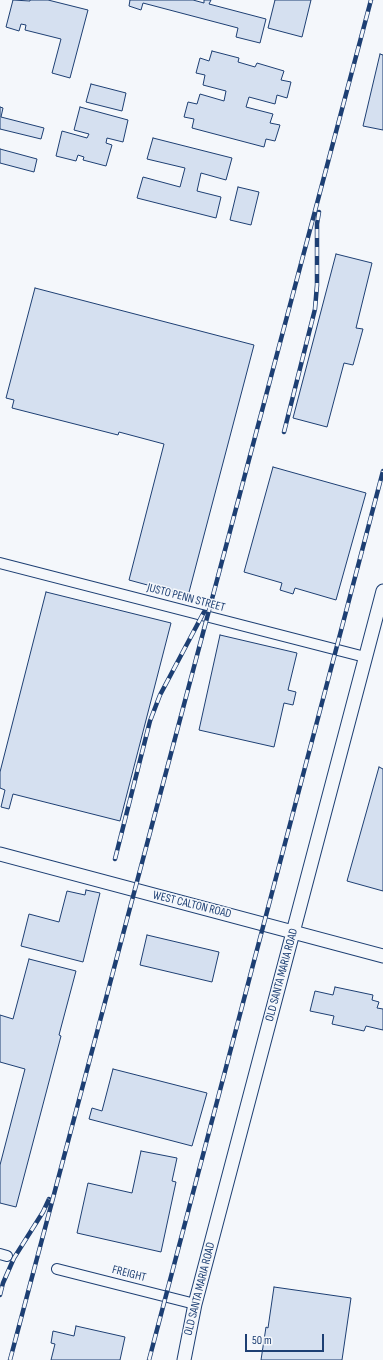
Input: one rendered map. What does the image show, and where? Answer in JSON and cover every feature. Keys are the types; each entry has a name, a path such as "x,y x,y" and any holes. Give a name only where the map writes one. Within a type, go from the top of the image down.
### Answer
{"main road":[{"name":"OLD SANTA MARIA ROAD","path":"184,1360 195,1304 383,591"},
{"name":"WEST CALTON ROAD","path":"0,854 383,956"}],"street":[{"name":"JUSTO PENN STREET","path":"0,563 365,657"},
{"name":"FREIGHT","path":"57,1269 195,1304"}],"building":[{"path":"13,0 48,0 88,10 70,78 52,73 61,39 25,30 26,25 21,24 19,31 6,27"},
{"path":"130,0 193,0 204,3 204,0 211,0 209,4 266,19 260,43 236,37 238,28 143,3 141,10 129,6"},
{"path":"275,0 311,0 302,37 268,28"},
{"path":"212,51 239,58 238,62 255,67 257,63 284,71 281,80 291,82 287,98 277,95 275,104 249,97 246,107 273,114 270,123 280,125 275,141 266,139 264,147 192,128 194,119 184,117 188,102 197,104 200,94 224,101 226,91 203,85 205,75 196,73 200,58 209,61"},
{"path":"380,54 383,55 383,130 363,126"},
{"path":"91,84 126,93 122,111 86,102"},
{"path":"0,107 3,108 1,117 44,128 41,139 0,129"},
{"path":"80,107 128,120 123,142 107,138 106,143 112,145 106,166 83,160 84,157 78,155 76,161 56,156 62,131 87,138 89,134 74,130"},
{"path":"153,138 232,158 226,180 201,173 197,191 221,197 216,218 137,198 143,177 180,187 185,168 147,159"},
{"path":"0,149 37,159 34,172 0,163"},
{"path":"238,187 259,192 251,225 230,220"},
{"path":"336,254 372,263 356,328 363,329 353,365 344,363 327,427 293,418"},
{"path":"35,288 254,345 188,596 129,580 164,444 119,432 118,435 12,408 14,400 6,398"},
{"path":"273,467 366,493 336,600 295,588 293,594 280,590 282,583 244,572"},
{"path":"46,592 171,623 120,821 13,794 9,809 1,807 5,790 0,788 0,772"},
{"path":"220,635 297,653 288,690 296,692 293,705 284,703 274,747 199,730"},
{"path":"379,767 383,769 383,891 347,881"},
{"path":"86,890 100,893 83,962 21,946 29,914 59,922 67,891 85,895"},
{"path":"147,935 219,952 212,982 140,965"},
{"path":"29,959 76,971 59,1035 61,1036 16,1207 0,1203 0,1165 25,1069 0,1062 0,1015 13,1019"},
{"path":"335,987 373,995 372,1000 379,1002 377,1008 383,1009 383,1030 366,1026 364,1031 332,1024 334,1016 310,1011 315,991 333,995"},
{"path":"113,1069 207,1093 192,1146 89,1119 92,1108 102,1111"},
{"path":"141,1151 177,1158 172,1181 176,1182 161,1252 77,1233 88,1183 132,1193"},
{"path":"274,1287 351,1298 342,1360 261,1360 266,1327 268,1328"},
{"path":"76,1326 125,1337 120,1360 51,1360 55,1344 51,1343 53,1331 74,1336"}],"railway":[{"path":"10,1360 371,0"},
{"path":"284,432 315,309 317,285 317,224 319,212"},
{"path":"149,1360 383,471"},
{"path":"115,859 150,721 160,695 204,612"},
{"path":"0,1295 3,1283 14,1258 43,1212 49,1199"}]}
